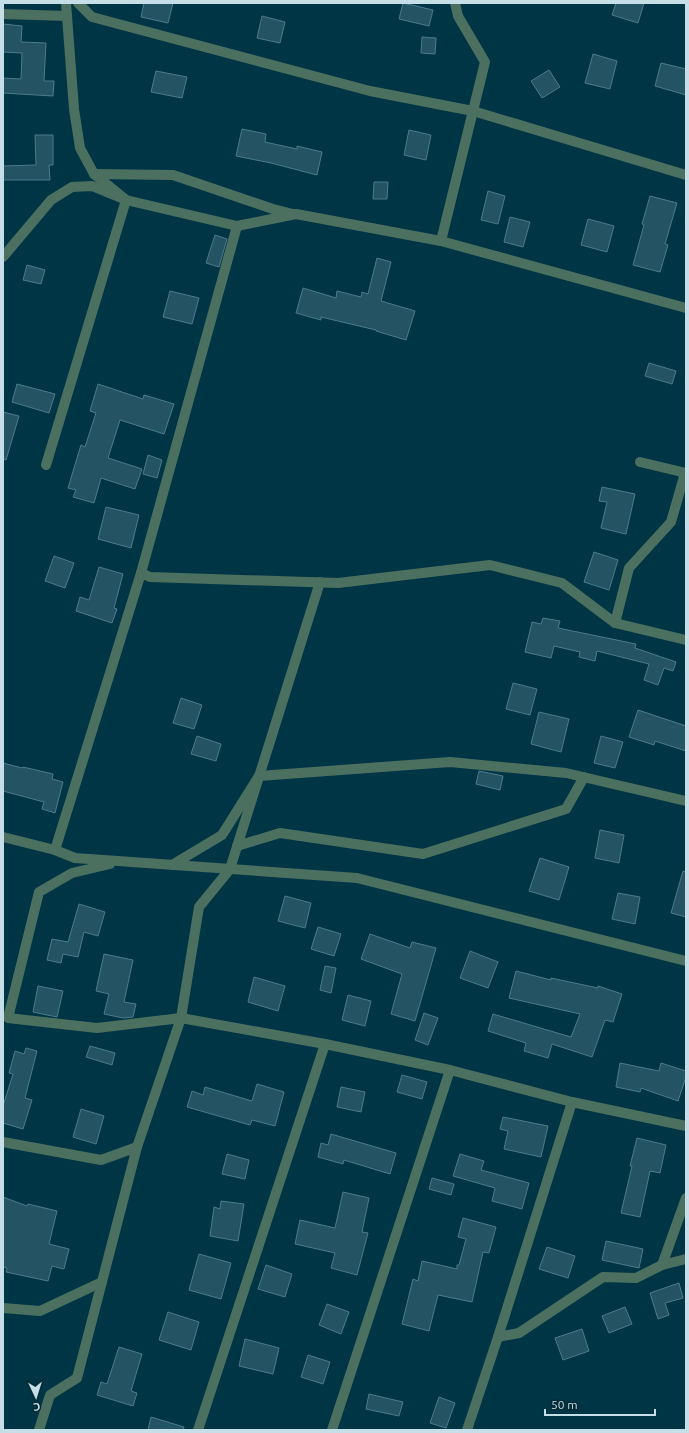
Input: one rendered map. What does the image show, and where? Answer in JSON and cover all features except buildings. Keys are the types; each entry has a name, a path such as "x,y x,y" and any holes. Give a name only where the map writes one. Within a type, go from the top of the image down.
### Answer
{"street":[{"path":"66,3 74,109 80,148 94,174 126,200"},
{"path":"78,3 92,17 370,91 473,111 686,175"},
{"path":"441,241 485,62 458,16 455,3"},
{"path":"3,14 67,16"},
{"path":"94,174 173,175 273,209 441,241 686,308"},
{"path":"3,257 51,200 72,187 92,186 126,200 237,226 296,214"},
{"path":"46,466 126,200"},
{"path":"55,850 141,573 237,226"},
{"path":"615,623 630,568 671,522 686,473 640,462"},
{"path":"141,573 150,577 338,583 490,565 562,583 615,623 686,640"},
{"path":"39,1430 50,1395 76,1378 137,1147 181,1018 199,908 230,869 320,582"},
{"path":"259,776 450,762 566,773 686,801"},
{"path":"172,865 222,835 259,776"},
{"path":"237,846 280,833 423,854 566,809 584,777"},
{"path":"3,837 55,850 76,858 357,878 686,961"},
{"path":"122,861 72,873 40,892 8,1018 97,1028 181,1018 325,1044 450,1070 572,1102 686,1126"},
{"path":"198,1430 325,1044"},
{"path":"332,1430 450,1070"},
{"path":"467,1430 572,1102"},
{"path":"3,1142 100,1160 137,1147"},
{"path":"662,1266 686,1198"},
{"path":"498,1337 519,1332 603,1277 636,1278 662,1266 686,1259"},
{"path":"3,1308 40,1311 102,1282"}]}
